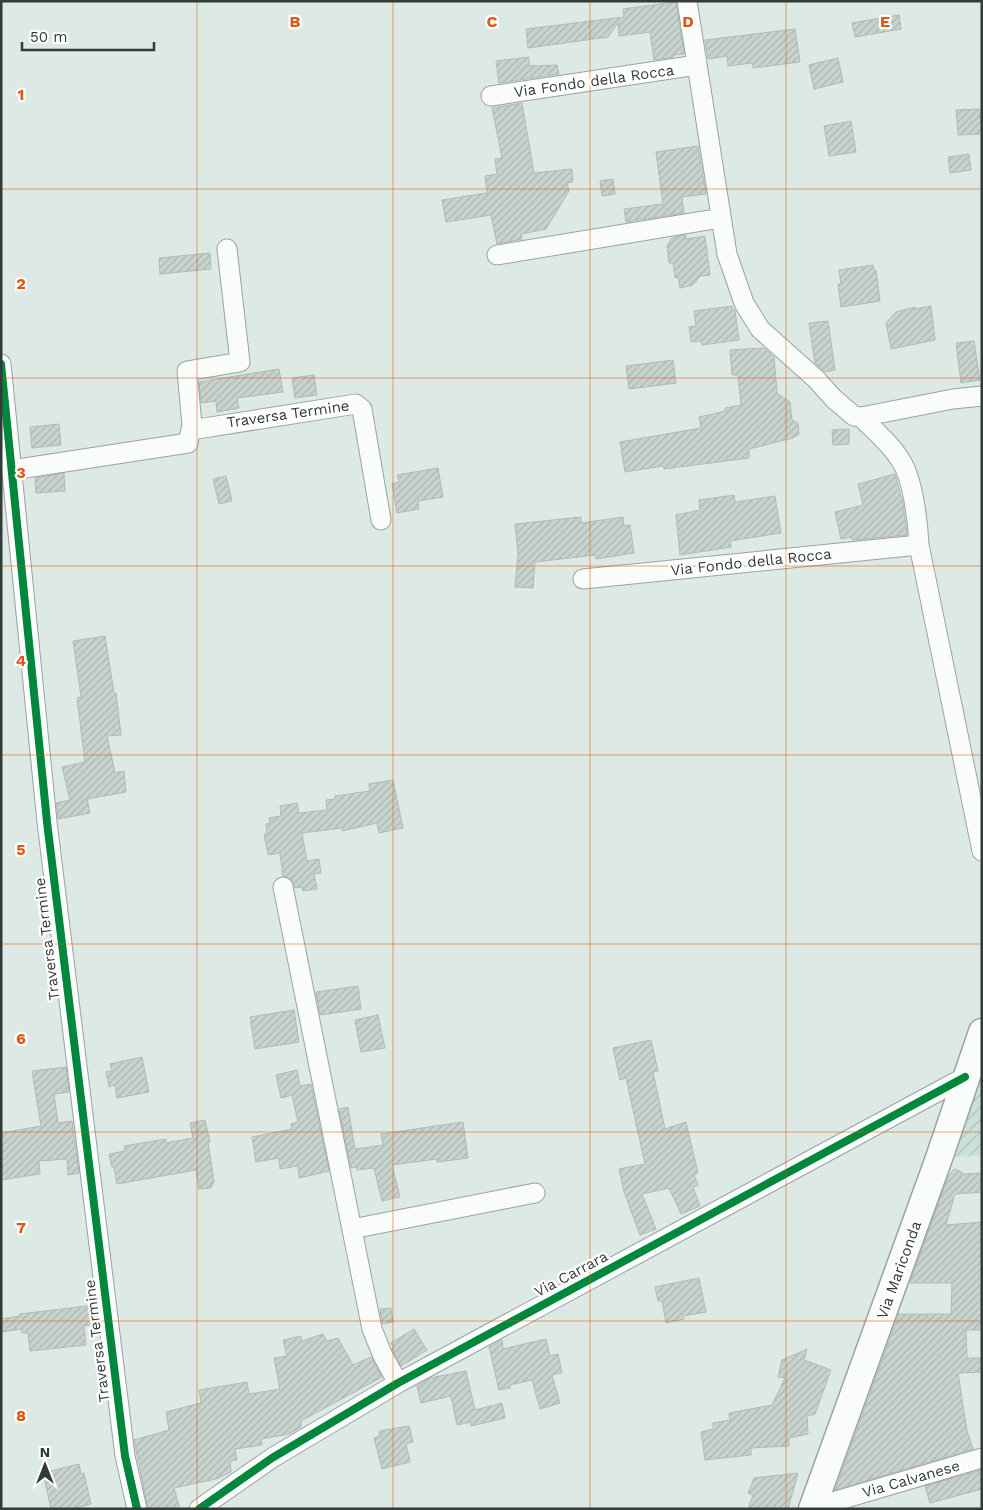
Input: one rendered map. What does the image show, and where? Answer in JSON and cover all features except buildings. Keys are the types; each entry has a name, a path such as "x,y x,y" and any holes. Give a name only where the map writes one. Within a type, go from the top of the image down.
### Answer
{"street":[{"path":"687,1 727,254 744,303 760,329 854,416 862,417 953,399 982,396"},
{"name":"Via Fondo della Rocca","path":"491,96 697,65"},
{"path":"497,255 721,218"},
{"path":"12,470 188,443 192,426 187,371 240,362 227,248"},
{"name":"Traversa Termine","path":"1,364 49,842 125,1456 137,1509"},
{"name":"Traversa Termine","path":"191,430 356,404 362,409 381,520"},
{"path":"862,417 896,453 903,463 908,479 917,518 919,545 982,851"},
{"name":"Via Fondo della Rocca","path":"583,579 919,545"},
{"path":"283,887 372,1329 382,1356 398,1383"},
{"name":"Via Mariconda","path":"812,1508 938,1161 982,1032"},
{"name":"Via Carrara","path":"199,1509 272,1458 398,1383 966,1078"},
{"path":"352,1229 535,1193"},
{"name":"Via Calvanese","path":"812,1508 982,1458"}],"shaded area":[{"path":"982,1066 982,1156 947,1157"}],"cycle path":[{"path":"1,364 47,822 125,1456 137,1509"},
{"path":"199,1509 272,1458 398,1383 965,1077"}]}
